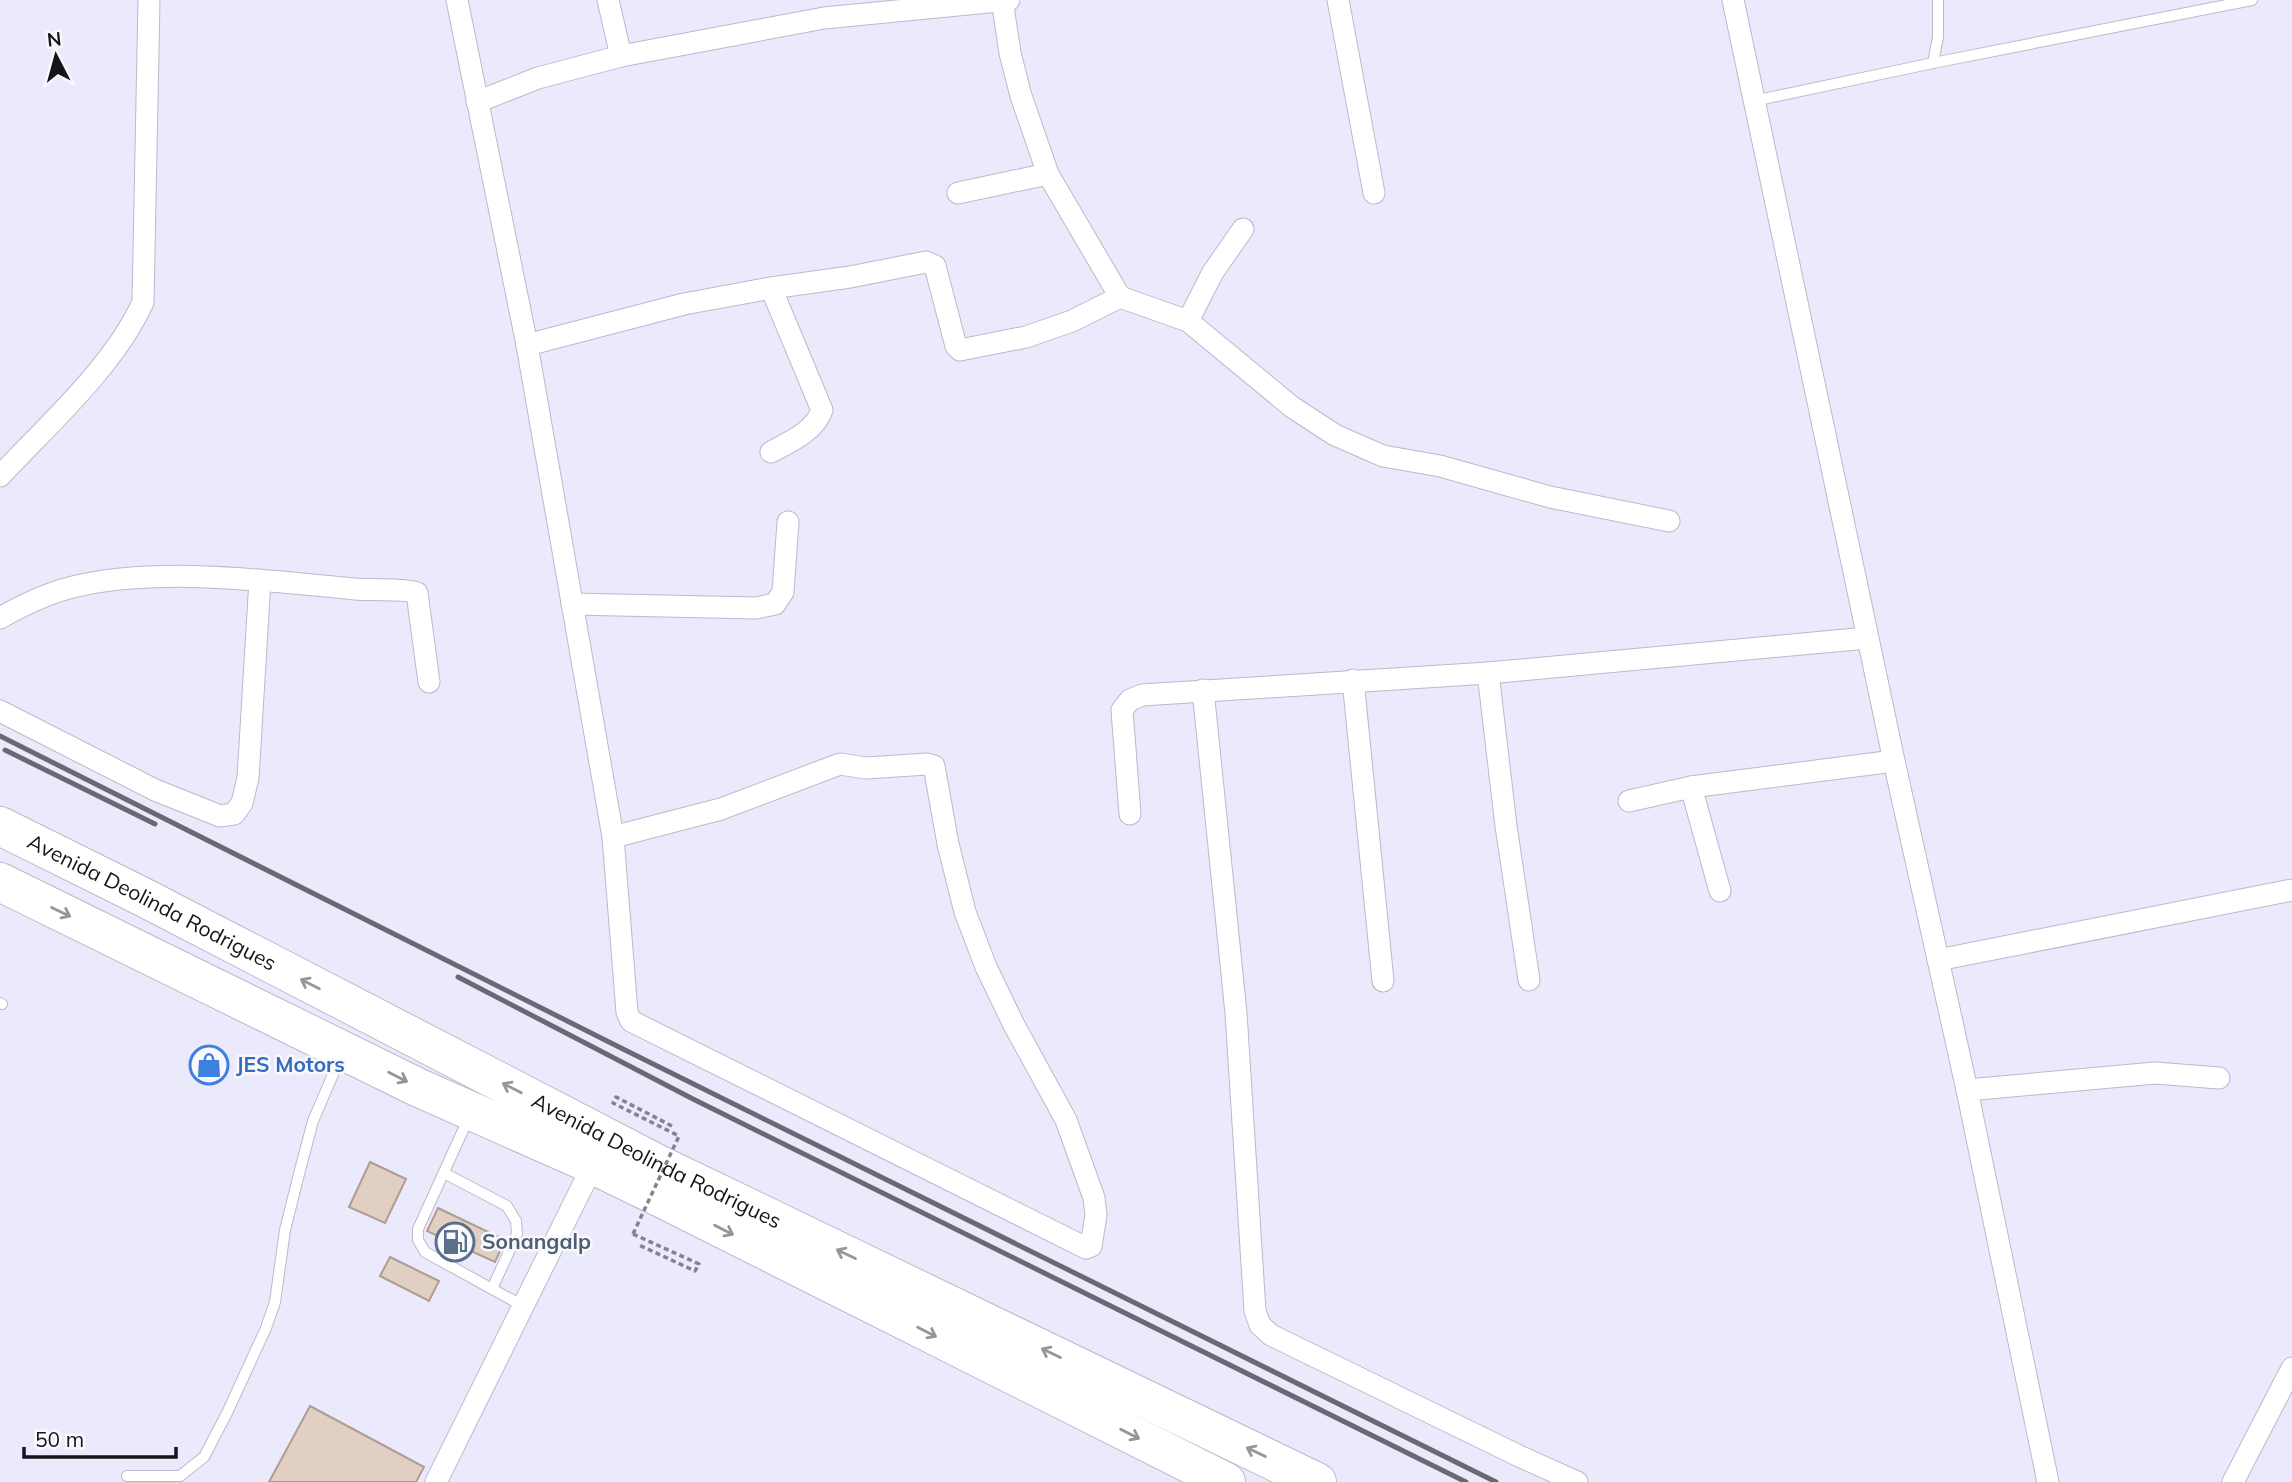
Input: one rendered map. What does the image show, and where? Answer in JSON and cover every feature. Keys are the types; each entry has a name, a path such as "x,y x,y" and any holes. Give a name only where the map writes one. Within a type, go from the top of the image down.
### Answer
{"highway":[{"name":"Avenida Deolinda Rodrigues","path":"0,826 145,898 660,1165 1317,1482"},
{"name":"Avenida Deolinda Rodrigues","path":"0,882 418,1087 593,1165 1227,1482"}],"street":[{"path":"0,476 95,374 135,320 143,302 149,0"},
{"path":"457,0 527,345 613,837 627,1012 631,1020 1086,1248 1090,1245 1096,1215 1094,1198 1066,1120 1014,1026 986,967 970,923 948,844 934,766 927,764 866,768 840,764 721,809 613,837"},
{"path":"608,0 621,56"},
{"path":"1338,0 1374,193"},
{"path":"1733,0 1867,638 1967,1090 2048,1482"},
{"path":"477,102 538,78 621,56 824,18 1004,1 1010,53 1021,96 1048,174 1120,297 1188,321 1292,407 1335,435 1382,456 1440,466 1549,497 1669,521"},
{"path":"958,193 1048,174"},
{"path":"1188,321 1213,272 1243,229"},
{"path":"527,345 684,304 926,262 935,266 939,275 956,346 967,350 1026,337 1072,321 1120,297"},
{"path":"771,288 822,410 819,420 811,427 771,452"},
{"path":"572,604 756,608 775,604 783,592 788,522"},
{"path":"0,618 29,602 74,587 128,579 207,577 381,591 412,590 417,593 429,682"},
{"path":"0,711 155,790 220,816 233,814 242,803 248,778 260,580"},
{"path":"1130,814 1122,710 1130,700 1142,695 1488,673 1867,638"},
{"path":"1488,673 1506,826 1529,980"},
{"path":"1353,680 1383,981"},
{"path":"1203,690 1236,1013 1255,1311 1260,1325 1271,1335 1577,1482"},
{"path":"1629,801 1691,787 1894,761"},
{"path":"1691,787 1720,891"},
{"path":"1938,960 2292,890"},
{"path":"1967,1090 2155,1073 2219,1078"},
{"path":"436,1482 593,1165"},
{"path":"2233,1482 2292,1368"}],"lane":[{"path":"1933,63 1938,37 1938,0"},
{"path":"1754,101 2252,0"},
{"path":"127,1476 180,1476 204,1457 227,1413 275,1302 285,1230 310,1134 344,1049"},
{"path":"472,1111 418,1229 418,1240 425,1252 523,1306"},
{"path":"444,1173 507,1206 516,1221 517,1234 492,1289"}],"path":[{"path":"639,1245 695,1271 699,1264 633,1234 679,1136 613,1103 616,1097 672,1126"}],"building":[{"path":"370,1162 406,1179 385,1223 349,1207"},
{"path":"438,1208 505,1240 495,1262 427,1231"},
{"path":"390,1257 439,1281 429,1301 380,1276"},
{"path":"310,1406 424,1467 416,1482 269,1482"}],"railway":[{"path":"0,736 1496,1482"},
{"path":"5,750 155,824"},
{"path":"458,977 693,1099 1466,1482"}],"place":[{"name":"JES Motors","path":"209,1065"},
{"name":"Sonangalp","path":"455,1242"}]}
